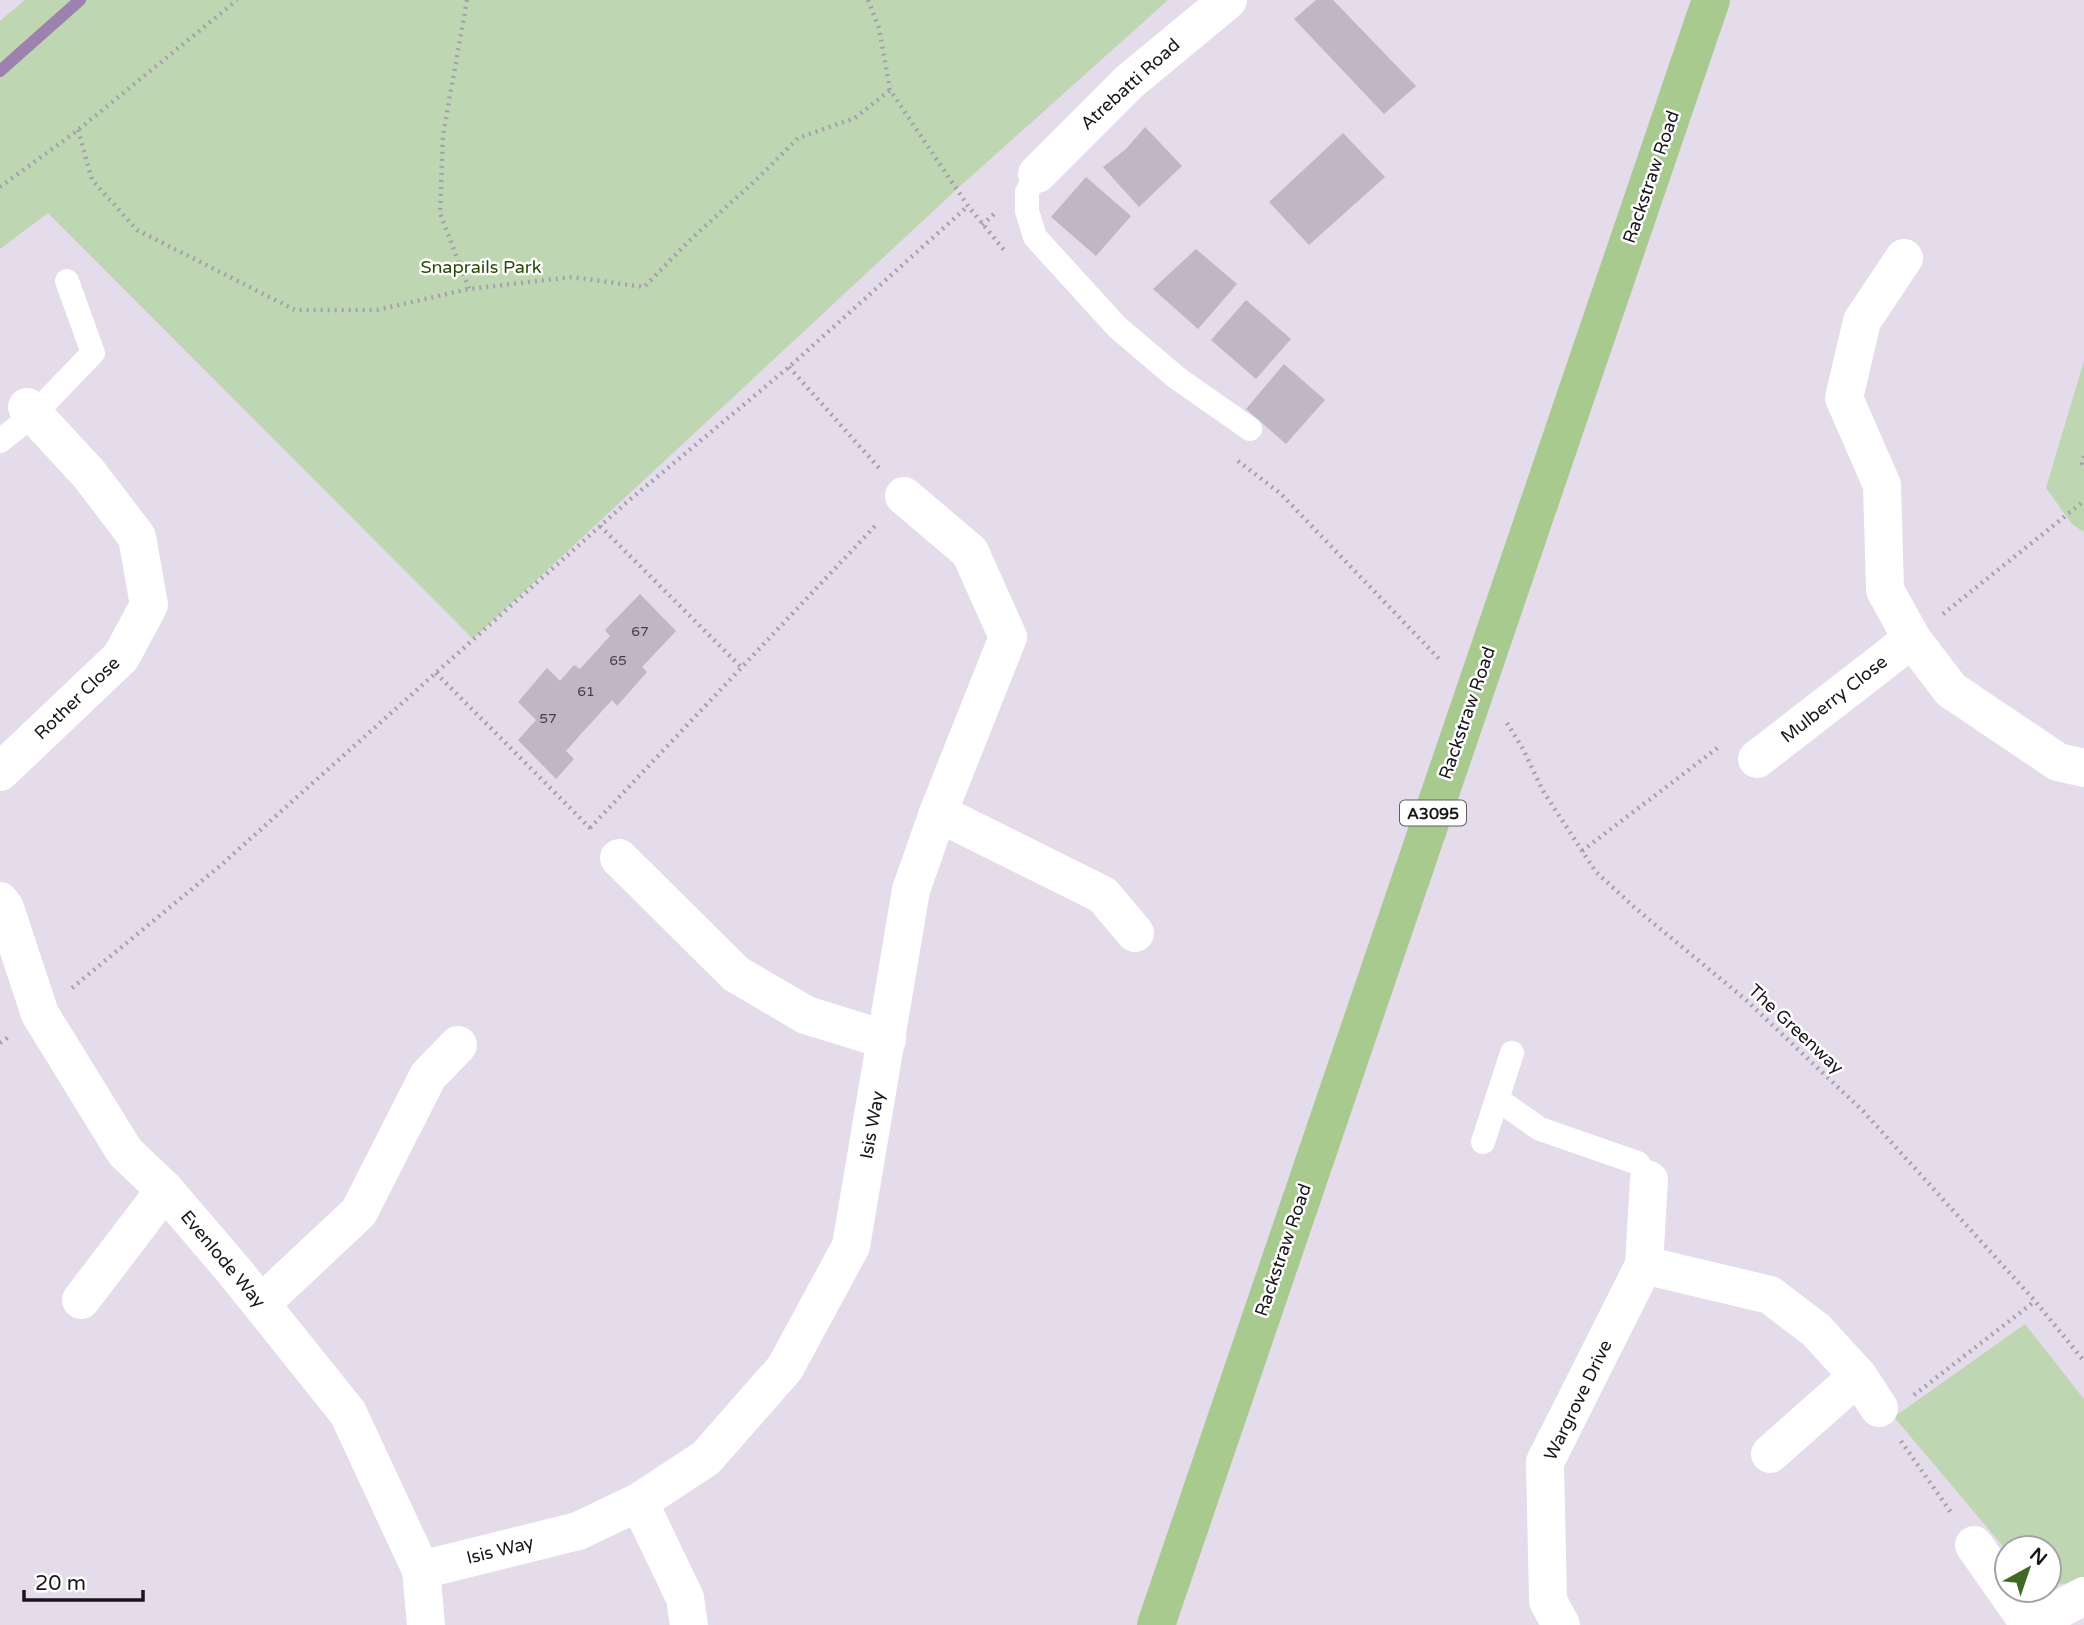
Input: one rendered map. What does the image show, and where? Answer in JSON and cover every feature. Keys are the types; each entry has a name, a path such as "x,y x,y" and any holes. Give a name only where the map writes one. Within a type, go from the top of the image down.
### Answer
{"main road":[{"name":"Rackstraw Road","path":"1156,1625 1711,0"}],"street":[{"name":"Atrebatti Road","path":"1037,174 1129,82 1228,0"},
{"path":"1904,258 1862,321 1844,398 1882,485 1885,590 1912,639 1951,690 2058,762 2084,768"},
{"name":"Rother Close","path":"0,772 121,657 149,606 137,537 89,474 30,411"},
{"name":"Isis Way","path":"421,1570 578,1531 639,1502 706,1458 785,1368 851,1246 911,890 938,813 1008,637 970,552 904,496"},
{"name":"Mulberry Close","path":"1757,759 1912,639"},
{"path":"938,813 1103,895 1135,933"},
{"path":"619,858 736,974 806,1015 887,1040"},
{"name":"Evenlode Way","path":"0,901 5,908 40,1014 125,1152 165,1190 348,1413 421,1570 426,1625"},
{"path":"261,1304 359,1212 428,1076 458,1045"},
{"name":"Wargrove Drive","path":"1561,1625 1548,1601 1545,1462 1644,1265 1649,1180"},
{"path":"81,1300 165,1190"},
{"path":"1644,1265 1770,1295 1816,1330 1858,1376 1882,1413"},
{"path":"1770,1454 1858,1376"},
{"path":"639,1502 685,1598 689,1625"},
{"path":"1974,1545 2030,1625 2084,1596"}],"lane":[{"path":"1037,174 1027,192 1027,211 1035,237 1117,327 1177,378 1250,429"},
{"path":"0,441 93,352 67,281"},
{"path":"1483,1142 1512,1053"},
{"path":"1497,1099 1540,1129 1638,1163 1649,1180"}],"path":[{"path":"0,187 78,130 237,0"},
{"path":"467,0 443,135 440,213 469,289"},
{"path":"868,0 879,28 890,90 982,225"},
{"path":"78,130 92,180 137,230 295,310 377,310 469,289 572,277 644,287 798,138 855,118 890,90"},
{"path":"40,1014 221,865 600,526 789,367 968,206"},
{"path":"590,828 904,496 789,367"},
{"path":"2084,456 2084,469"},
{"path":"1912,639 2084,502"},
{"path":"600,526 741,667"},
{"path":"436,673 619,858"},
{"name":"The Greenway","path":"1501,714 1543,791 1596,872 1746,1000 1863,1111 2035,1301 2084,1361"},
{"path":"1582,850 1720,745"},
{"path":"1974,1545 1882,1413 2035,1301"}],"green space":[{"name":"Snaprails Park","path":"25,0 1168,0 957,189 473,639 48,213 0,249 0,21"},
{"path":"2084,361 2084,532 2072,524 2046,488"},
{"path":"2025,1324 2084,1399 2084,1583 2063,1584 2063,1534 1993,1534 1894,1417"}],"building":[{"path":"1316,0 1333,0 1416,86 1384,114 1294,19"},
{"path":"1145,127 1182,166 1139,207 1103,167 1126,149"},
{"path":"1343,133 1385,177 1309,245 1269,202"},
{"path":"1086,177 1131,216 1096,256 1051,217"},
{"path":"1196,249 1237,284 1198,329 1153,289"},
{"path":"1246,300 1291,339 1256,379 1211,340"},
{"path":"1284,364 1325,400 1286,444 1246,409"},
{"path":"640,594 676,631 642,667 647,672 617,706 612,700 566,751 574,759 556,779 518,740 536,720 518,702 547,668 560,681 574,665 580,669 610,636 605,630"}],"waterway":[{"path":"0,71 80,0"}]}
